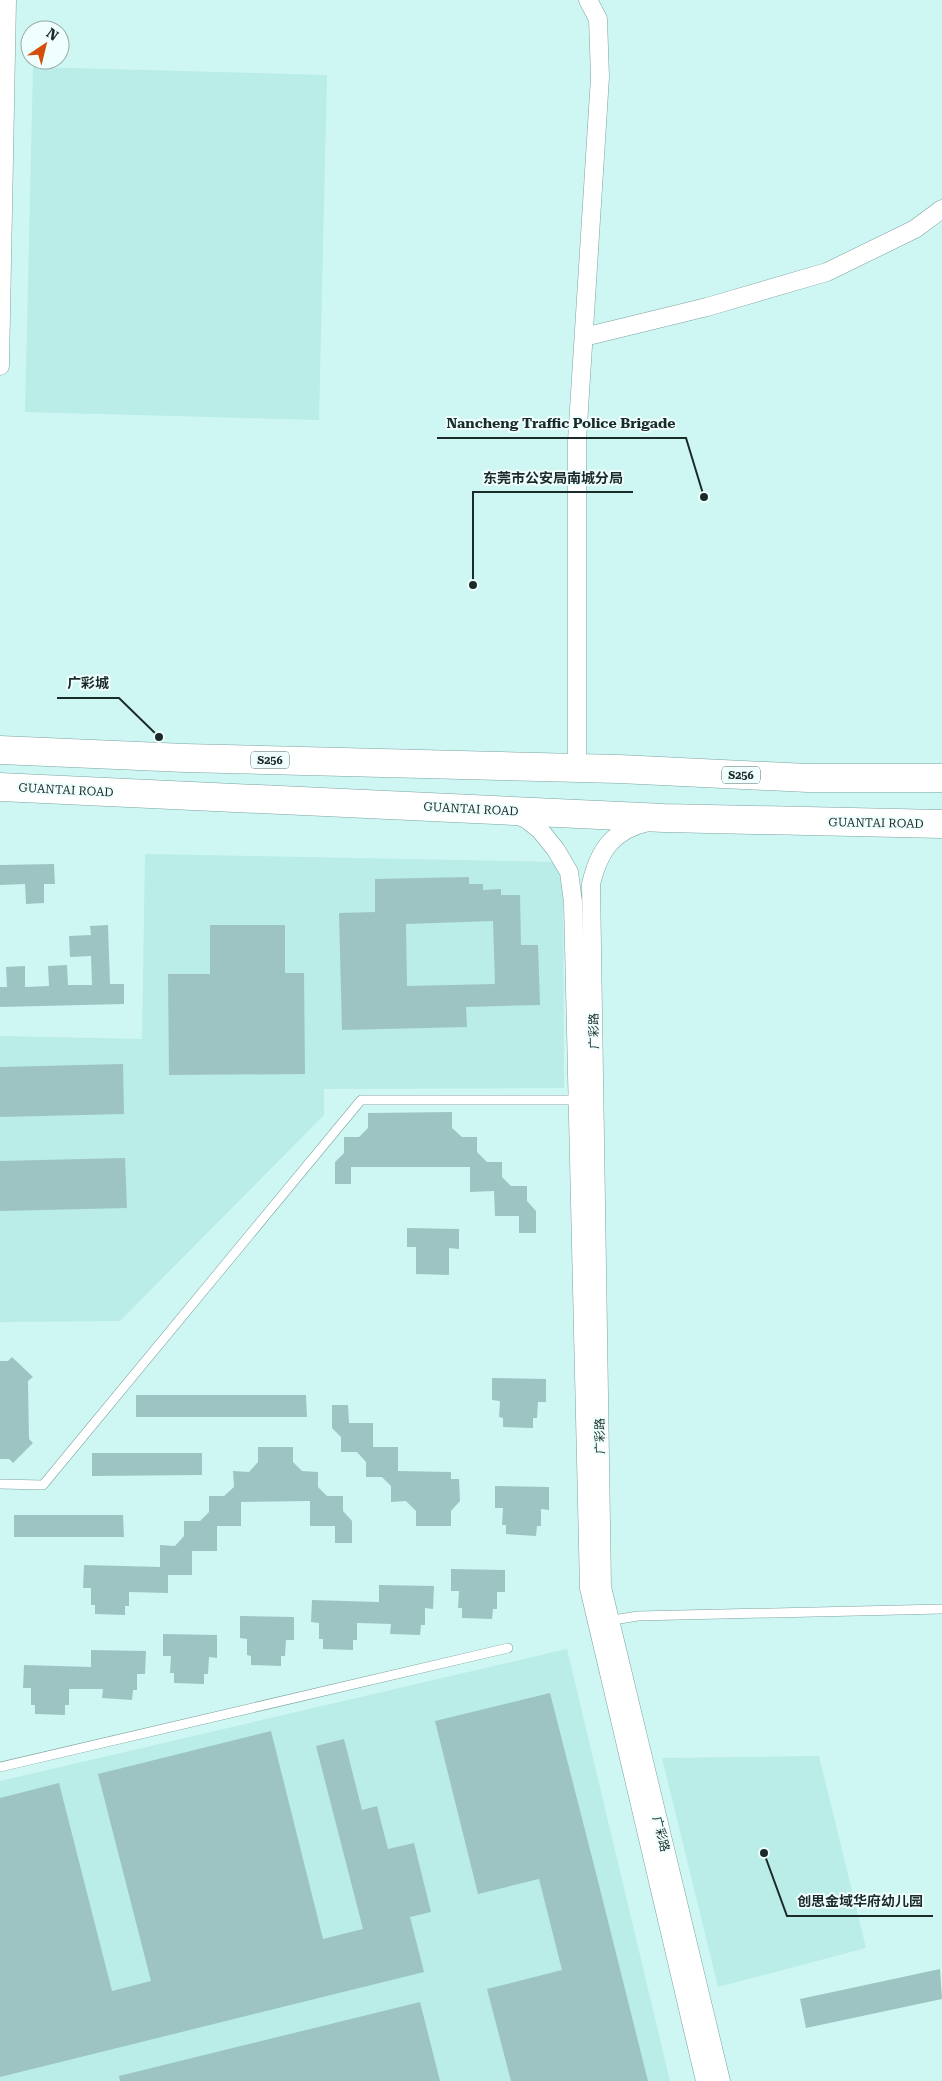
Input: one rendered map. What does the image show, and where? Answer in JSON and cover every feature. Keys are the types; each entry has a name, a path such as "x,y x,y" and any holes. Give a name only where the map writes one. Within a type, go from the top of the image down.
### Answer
{"main road":[{"name":"S256","path":"0,750 185,758 577,768 808,778 942,778"},
{"name":"GUANTAI ROAD","path":"0,787 664,818 942,824"}],"street":[{"path":"0,366 7,0"},
{"path":"577,768 577,441 600,77 598,19 588,0"},
{"path":"584,337 707,307 827,272 915,229 942,209"},
{"name":"广彩路","path":"507,811 526,819 540,830 556,850 569,872 573,902 590,1588 604,1622 721,2081"},
{"name":"广彩路","path":"664,818 637,824 617,834 605,848 595,867 591,884 602,1587 604,1622 705,2081"}],"lane":[{"path":"0,1484 43,1485 361,1100 595,1100"},
{"path":"604,1622 638,1616 942,1608"},
{"path":"0,1767 508,1648"}],"shaded area":[{"path":"70,68 327,75 319,420 25,412 33,70 70,70"},
{"path":"145,854 563,862 564,1088 324,1089 324,1115 120,1321 0,1322 0,1036 142,1039"},
{"path":"567,1649 670,2081 0,2081 0,1781"},
{"path":"819,1756 866,1948 718,1987 662,1758"}],"building":[{"path":"54,864 55,884 44,884 44,903 26,904 25,884 0,885 0,865"},
{"path":"469,877 469,884 483,884 483,890 501,889 501,895 520,895 521,945 538,945 540,1005 466,1007 467,1027 342,1030 339,913 375,912 375,879","holes":["493,921 495,984 407,986 406,924"]},
{"path":"108,925 110,984 124,984 124,1004 0,1007 0,987 7,987 6,967 25,966 25,987 49,986 48,966 67,965 68,985 92,985 91,956 70,957 69,936 91,935 90,926"},
{"path":"210,925 285,925 285,973 304,973 305,1074 169,1075 168,974 210,974"},
{"path":"123,1064 124,1114 0,1117 0,1067"},
{"path":"452,1112 452,1128 462,1137 477,1137 477,1152 487,1162 502,1162 502,1177 511,1186 527,1186 527,1201 536,1211 536,1233 519,1233 519,1216 495,1216 494,1191 470,1192 470,1167 351,1167 351,1184 335,1184 335,1162 344,1153 344,1137 359,1137 368,1128 368,1113"},
{"path":"125,1158 127,1208 0,1211 0,1161"},
{"path":"407,1228 459,1229 459,1249 449,1248 449,1275 416,1274 416,1247 407,1247"},
{"path":"12,1357 33,1377 28,1381 29,1439 33,1443 13,1463 9,1459 0,1459 0,1361 8,1361"},
{"path":"492,1378 546,1379 546,1402 538,1402 537,1418 533,1418 533,1428 503,1427 503,1418 499,1417 500,1401 492,1400"},
{"path":"136,1395 306,1395 307,1417 136,1417"},
{"path":"332,1405 348,1405 349,1423 373,1423 373,1447 398,1447 398,1471 451,1472 451,1479 459,1479 460,1501 451,1511 451,1526 416,1526 416,1511 406,1501 391,1502 391,1486 382,1477 366,1477 366,1462 357,1452 341,1452 341,1437 332,1428"},
{"path":"258,1447 293,1447 293,1462 302,1471 318,1472 318,1487 327,1496 343,1496 343,1511 352,1521 352,1543 335,1543 335,1526 310,1526 310,1501 241,1502 241,1526 217,1526 217,1551 192,1551 192,1575 168,1575 168,1593 129,1592 129,1606 125,1606 125,1615 95,1614 95,1605 91,1605 91,1588 83,1588 84,1565 160,1567 160,1545 175,1546 184,1536 184,1521 200,1521 209,1512 209,1496 224,1496 234,1487 233,1471 249,1472 258,1462"},
{"path":"92,1453 202,1453 202,1475 92,1476"},
{"path":"495,1486 549,1487 549,1510 541,1509 541,1526 537,1526 536,1536 506,1534 506,1525 502,1525 503,1508 495,1508"},
{"path":"14,1515 123,1515 124,1537 14,1537"},
{"path":"451,1569 505,1570 505,1592 497,1592 497,1609 493,1609 492,1619 462,1618 462,1608 458,1608 459,1591 451,1591"},
{"path":"379,1585 434,1586 433,1609 425,1608 425,1625 421,1625 420,1635 390,1634 391,1624 357,1623 357,1640 353,1640 353,1650 323,1649 323,1639 319,1639 319,1623 311,1622 312,1600 379,1602"},
{"path":"240,1616 294,1617 294,1640 286,1640 285,1656 281,1656 281,1666 251,1665 251,1656 247,1655 247,1639 240,1638"},
{"path":"163,1634 217,1635 217,1658 209,1657 208,1674 204,1674 204,1684 174,1683 174,1673 170,1673 171,1656 163,1656"},
{"path":"91,1650 146,1651 145,1674 137,1674 137,1690 133,1690 132,1700 102,1698 103,1689 69,1689 69,1705 65,1705 65,1715 35,1714 35,1705 31,1705 31,1688 23,1688 24,1665 91,1667"},
{"path":"550,1693 648,2081 511,2081 487,1989 562,1970 539,1879 478,1894 435,1721"},
{"path":"271,1731 323,1939 363,1929 316,1746 344,1739 362,1810 377,1806 388,1849 414,1843 431,1912 410,1917 424,1972 0,2077 0,1798 59,1783 112,1991 151,1981 98,1774"},
{"path":"940,1969 942,1999 806,2028 800,1999"},
{"path":"420,2002 440,2081 120,2081 119,2076"}],"place":[{"name":"Nancheng Traffic Police Brigade","path":"704,497"},
{"name":"东莞市公安局南城分局","path":"473,585"},
{"name":"广彩城","path":"159,737"},
{"name":"创思金域华府幼儿园","path":"764,1853"}]}
